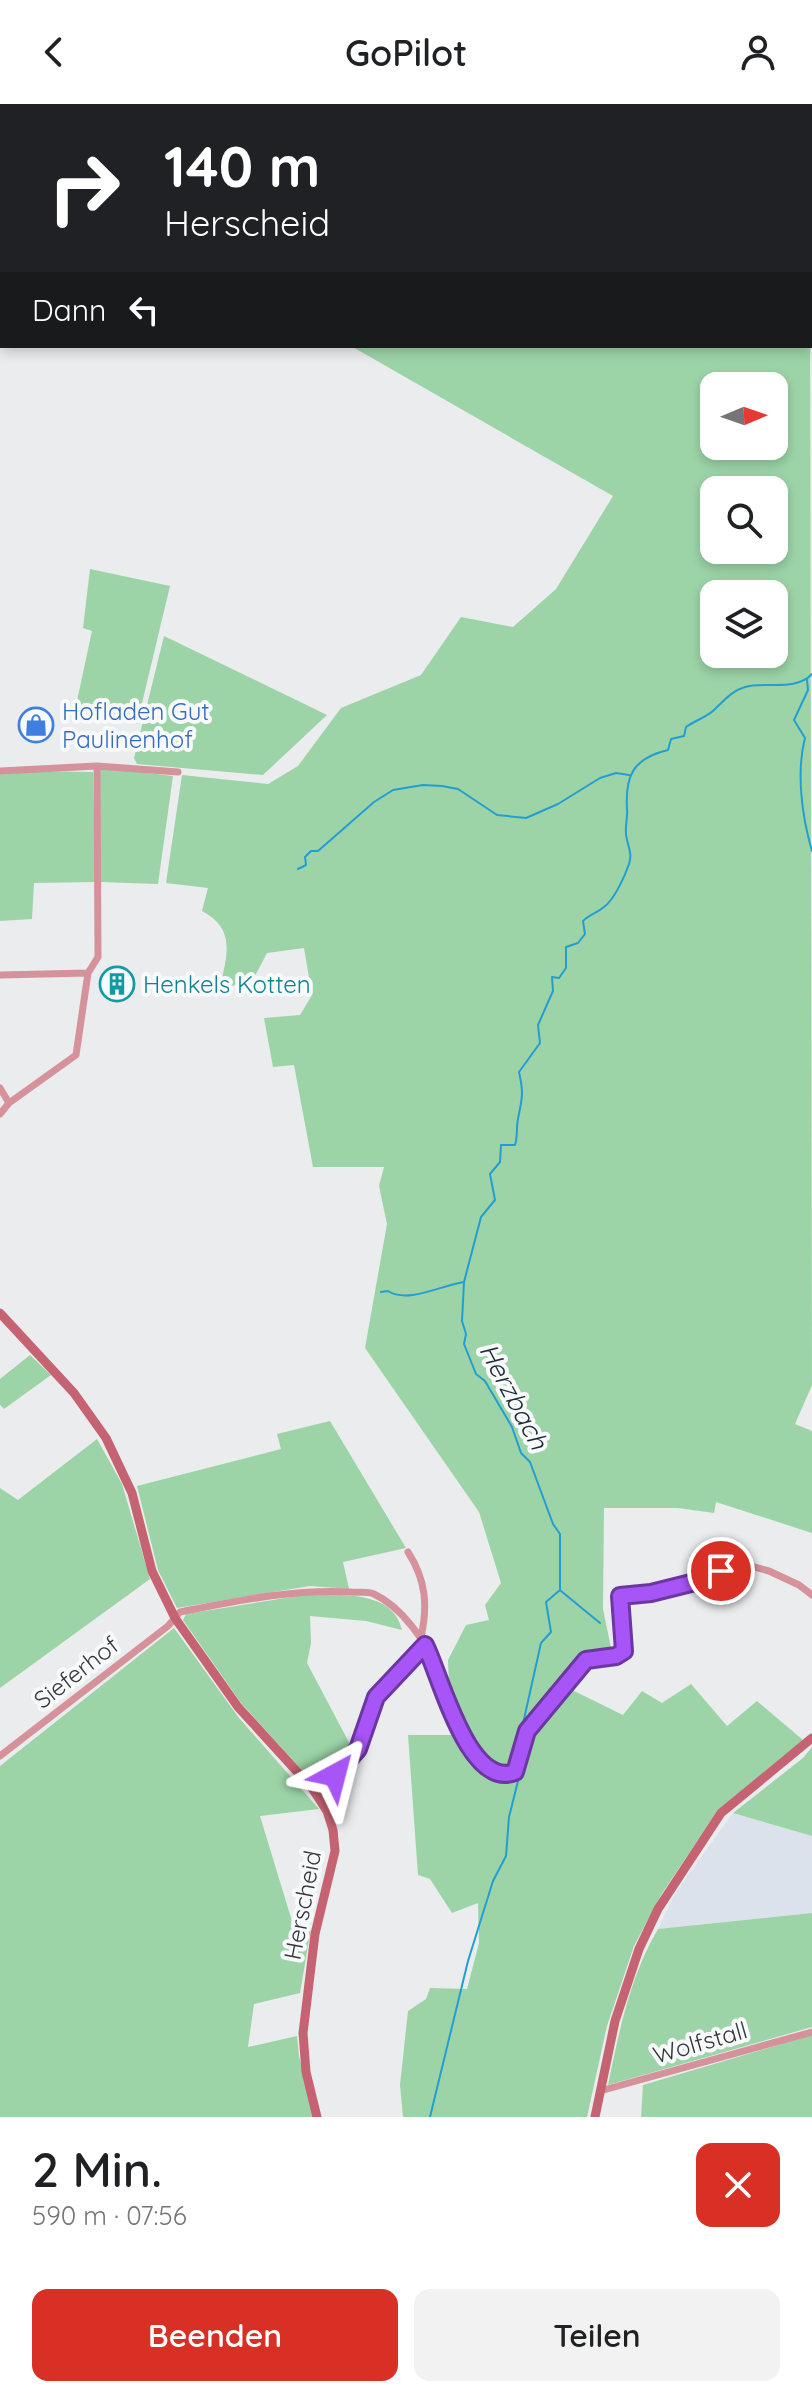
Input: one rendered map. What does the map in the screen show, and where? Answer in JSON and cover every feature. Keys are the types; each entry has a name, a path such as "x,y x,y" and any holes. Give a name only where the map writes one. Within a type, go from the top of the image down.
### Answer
{"street":[{"path":"0,771 97,766 178,772"},
{"path":"0,1114 9,1103 76,1055 88,973 98,957 97,766"},
{"path":"0,975 88,973"},
{"path":"0,1088 9,1103"},
{"name":"Herscheid","path":"0,1313 74,1393 106,1438 132,1493 155,1579 175,1618 238,1707 318,1795 333,1830 335,1851 315,1934 303,2033 306,2072 317,2117"},
{"path":"318,1795 358,1749 369,1711 382,1688 423,1641 426,1602 421,1576 408,1552"},
{"path":"175,1618 180,1612 313,1590 373,1593 394,1609 423,1641 437,1668 461,1736 488,1769 500,1775 515,1772 527,1731 586,1660 616,1656 624,1651 620,1596 651,1593 695,1582 737,1565 769,1571 812,1595"},
{"name":"Sieferhof","path":"0,1756 175,1618"},
{"path":"595,2117 613,2030 647,1929 721,1813 812,1738"},
{"name":"Wolfstall","path":"600,2091 812,2032"}],"shaded area":[{"path":"733,1813 812,1836 812,1913 658,1929 676,1892"}],"green space":[{"path":"354,348 810,348 812,1385 795,1424 812,1431 812,1533 716,1502 714,1513 678,1508 604,1508 603,1609 611,1648 582,1653 589,1664 572,1690 623,1715 642,1691 662,1703 691,1684 727,1726 757,1701 803,1740 717,1811 661,1895 634,1946 607,2026 587,2117 403,2117 400,2085 408,2011 426,1999 430,1988 467,1989 479,1943 478,1903 452,1913 430,1879 418,1875 408,1735 451,1735 448,1660 466,1625 489,1620 485,1605 501,1583 479,1512 365,1348 387,1224 379,1186 384,1167 313,1167 294,1065 273,1067 264,1018 300,1015 312,995 304,948 267,953 255,976 219,992 227,946 221,927 202,911 208,888 166,883 182,775 268,784 298,766 341,708 421,675 461,617 513,627 556,589 613,496"},
{"path":"90,569 170,586 137,724 75,710 92,631 83,628"},
{"path":"164,636 327,715 263,775 137,764 134,758"},
{"path":"98,767 173,776 158,884 99,882"},
{"path":"93,772 96,882 34,883 32,919 0,921 0,774"},
{"path":"30,1355 51,1375 4,1409 0,1405 0,1379"},
{"path":"330,1421 406,1548 343,1562 349,1589 310,1586 177,1608 158,1570 137,1486 281,1449 277,1434"},
{"path":"97,1439 122,1484 150,1579 0,1688 0,1488 18,1500"},
{"path":"310,1594 351,1596 377,1602 397,1617 402,1630 366,1621 310,1616 311,1643 307,1663 353,1750 318,1788 241,1703 183,1620 186,1614"},
{"path":"174,1628 239,1718 319,1809 260,1816 295,1931 311,1928 300,1993 254,2004 248,2047 297,2036 314,2117 0,2117 0,1766"},
{"path":"812,1747 812,1836 733,1813 803,1758"},
{"path":"812,1913 812,2027 608,2085 633,1985 658,1929"},
{"path":"812,2035 812,2117 641,2117 643,2085"}],"waterway":[{"name":"Herzbach","path":"520,1737 541,1643 551,1632 546,1602 560,1590 560,1534 553,1524 530,1462 521,1453 512,1427 485,1381 476,1374 464,1344 464,1282 481,1217 495,1200 490,1174 500,1162 501,1145 515,1145 522,1096 519,1072 540,1043 538,1025 553,991 552,977 559,978 566,968 566,947 578,943 585,934 583,921 612,899 629,864 627,797 634,770 647,758 668,750 671,739 684,736 686,727 711,712 736,691 753,685 797,683 812,674"},
{"path":"807,680 808,690 794,720 805,738 801,794 812,851"},
{"path":"298,869 306,865 305,857 311,851 318,851 374,802 393,790 423,785 458,789 497,815 526,818 558,804 600,778 616,773 629,775"},
{"path":"381,1292 415,1295 464,1282"},
{"path":"561,1591 600,1623"},
{"name":"Herzbach","path":"430,2117 468,1961 493,1881 506,1856 509,1817 523,1761"}],"place":[{"name":"Hofladen Gut Paulinenhof","path":"36,725"},
{"name":"Henkels Kotten","path":"117,984"}],"route":[{"path":"335,1775 358,1749 373,1701 425,1645 437,1668 461,1736 488,1769 500,1775 515,1772 527,1731 586,1660 616,1656 624,1651 620,1596 651,1593 695,1582 721,1571"}]}
